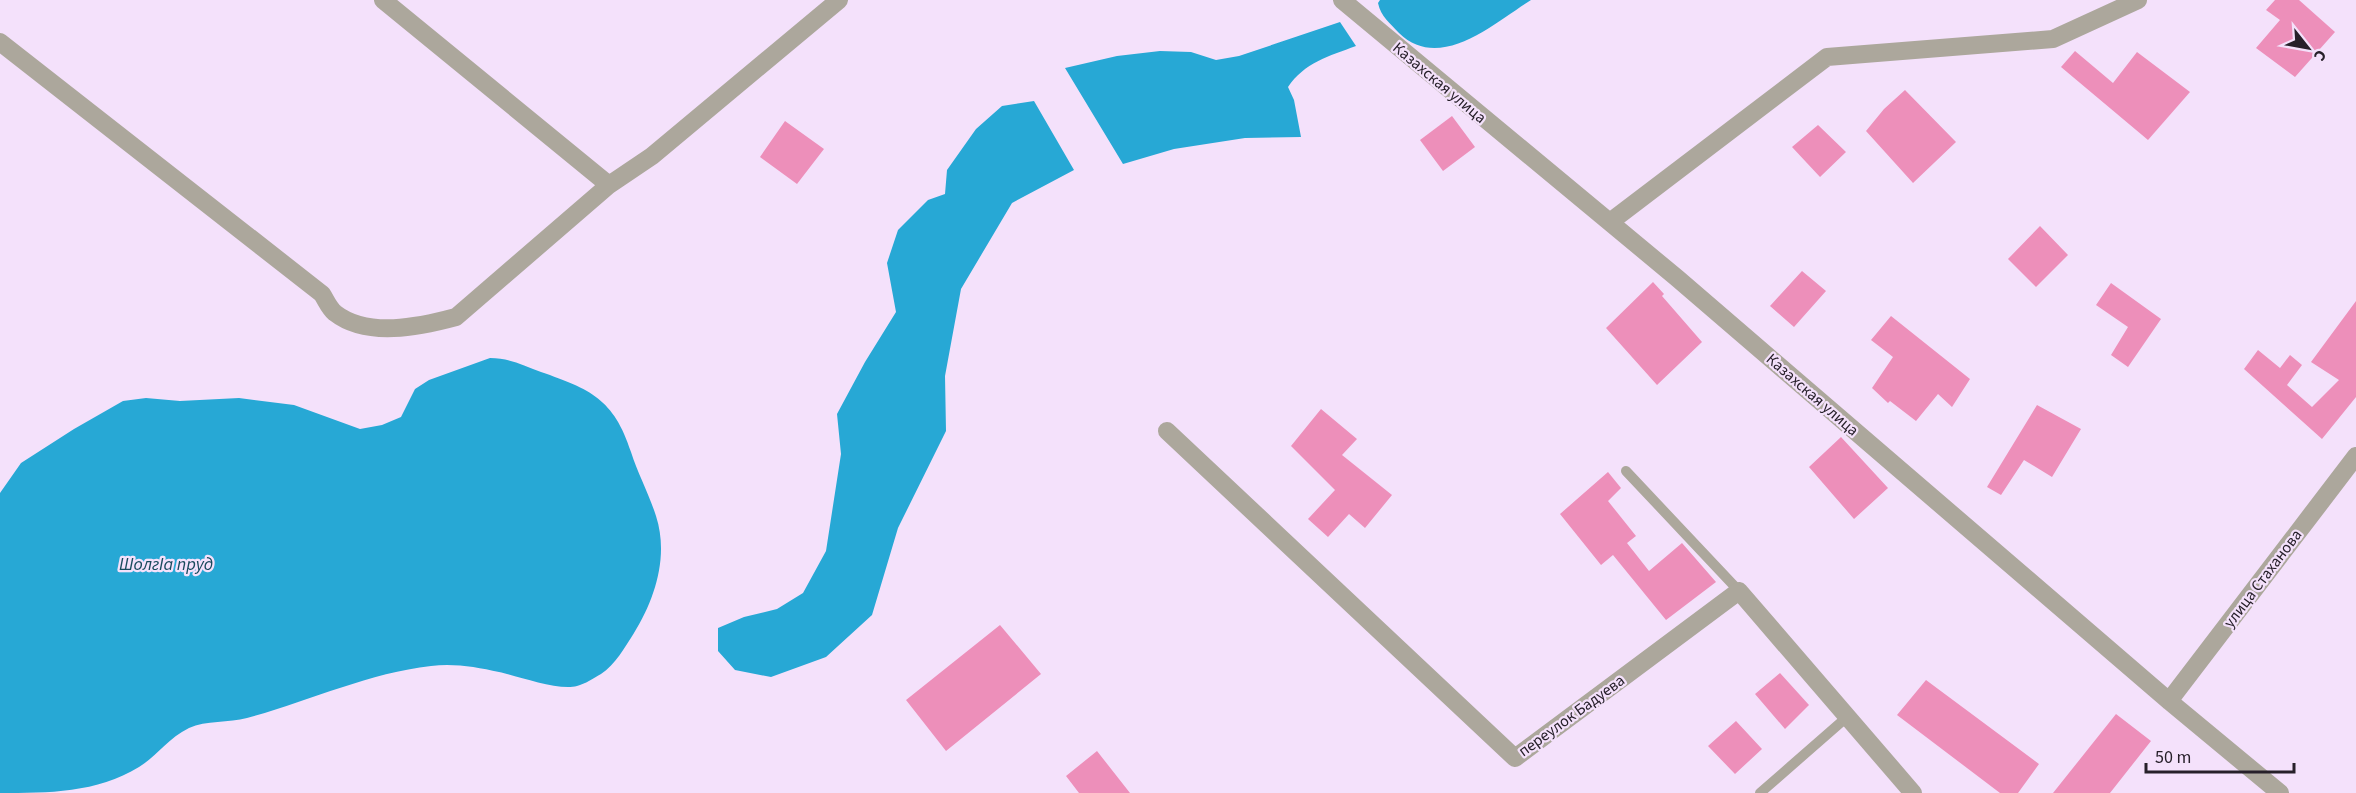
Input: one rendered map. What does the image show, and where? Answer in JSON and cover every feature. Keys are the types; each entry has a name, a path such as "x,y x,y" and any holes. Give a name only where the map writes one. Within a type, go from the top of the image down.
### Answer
{"street":[{"path":"383,0 609,185"},
{"path":"0,42 322,294 333,312 358,326 389,327 428,324 456,316 609,185 652,156 839,0"},
{"name":"Казахская улица","path":"1341,0 1610,222 2169,701 2280,793"},
{"path":"1610,222 1827,57 2053,39 2138,0"},
{"name":"переулок Бадуева","path":"1167,431 1515,758 1739,591"},
{"name":"улица Стаханова","path":"2169,701 2356,456"},
{"path":"1739,591 1913,793"}],"lane":[{"path":"1626,471 1739,591"},
{"path":"1760,793 1847,717"}],"water":[{"path":"1380,0 1531,0 1466,40 1449,46 1432,48 1415,44 1399,33 1381,12 1378,3"},
{"path":"1340,22 1356,46 1309,66 1288,87 1294,100 1301,137 1245,138 1174,149 1123,164 1065,68 1117,56 1160,51 1191,52 1216,60 1239,56"},
{"path":"1034,101 1074,170 1012,203 961,289 945,376 946,431 898,528 872,615 826,657 771,677 735,670 718,651 718,628 744,617 777,609 803,593 826,551 841,454 837,414 896,312 887,263 898,230 928,200 945,194 947,170 976,129 1002,106"},
{"name":"ШолгIа пруд","path":"490,358 522,364 587,391 608,408 624,434 656,516 661,546 654,592 642,620 611,666 583,684 569,687 549,685 465,666 439,665 407,670 361,681 247,718 196,725 174,737 139,767 106,782 54,792 0,793 0,493 21,463 123,401 146,398 180,401 239,398 294,405 360,429 382,425 401,417 415,389 429,380"}],"building":[{"path":"2275,0 2299,0 2335,32 2295,77 2256,48 2280,20 2266,10"},
{"path":"2075,51 2113,83 2137,52 2190,92 2148,140 2061,67"},
{"path":"1905,90 1956,142 1913,183 1866,131 1884,109"},
{"path":"1452,116 1475,147 1443,171 1420,140"},
{"path":"785,121 824,149 797,184 760,157"},
{"path":"1818,125 1846,152 1820,177 1792,147"},
{"path":"2040,226 2068,255 2036,287 2008,259"},
{"path":"1802,271 1826,291 1794,327 1770,306"},
{"path":"1653,282 1664,294 1662,296 1702,342 1657,385 1606,328"},
{"path":"2111,283 2161,319 2128,367 2111,355 2128,327 2096,305"},
{"path":"2356,301 2356,397 2322,439 2244,369 2258,350 2280,368 2290,355 2302,365 2287,385 2312,407 2339,380 2311,362"},
{"path":"1891,316 1970,379 1952,407 1938,394 1916,421 1890,401 1888,403 1872,388 1893,357 1871,340"},
{"path":"2037,405 2081,429 2052,477 2024,460 2001,495 1987,487"},
{"path":"1321,409 1357,439 1342,455 1392,495 1365,528 1349,514 1328,537 1308,519 1335,490 1291,446"},
{"path":"1841,437 1888,488 1854,519 1809,467"},
{"path":"1608,472 1621,488 1608,501 1636,536 1627,543 1649,571 1682,543 1716,582 1666,620 1613,555 1601,565 1560,514"},
{"path":"1000,625 1041,674 946,751 906,700"},
{"path":"1780,673 1809,705 1785,729 1755,694"},
{"path":"1926,680 2039,764 2018,793 2000,793 1897,715"},
{"path":"2116,714 2151,741 2110,793 2053,793"},
{"path":"1736,721 1762,749 1735,774 1708,746"},
{"path":"1097,751 1130,793 1079,793 1066,776"}]}
